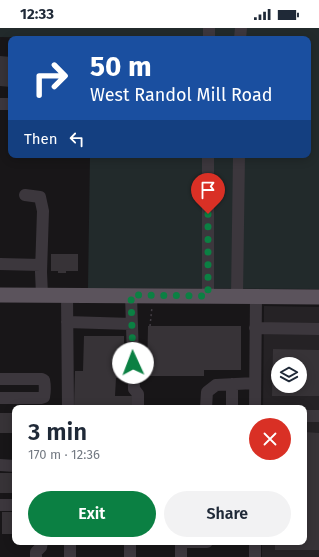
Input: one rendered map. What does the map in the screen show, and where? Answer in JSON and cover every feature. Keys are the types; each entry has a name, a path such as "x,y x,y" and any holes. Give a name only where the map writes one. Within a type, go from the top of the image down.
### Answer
{"main road":[{"path":"0,295 319,297"}],"street":[{"path":"208,158 208,296"},
{"path":"237,296 239,158"},
{"path":"25,195 40,197 43,211 41,265 42,295"},
{"path":"0,264 41,265"},
{"path":"67,295 68,405"},
{"path":"131,295 134,389 138,394 138,405"},
{"path":"255,405 256,296"},
{"path":"67,322 132,324"},
{"path":"256,328 319,329"},
{"path":"0,379 42,379 45,382 44,397 0,398"},
{"path":"206,405 207,392 216,385 255,383"},
{"path":"232,384 232,405"},
{"path":"307,416 319,416"},
{"path":"0,466 12,466"},
{"path":"0,505 12,505"},
{"path":"36,557 36,552 41,545"},
{"path":"70,545 70,557"},
{"path":"130,545 130,557"},
{"path":"181,545 181,557"},
{"path":"255,545 255,557"}],"path":[{"path":"150,326 152,305"}],"shaded area":[{"path":"0,28 319,28 319,289 88,288 90,158 311,158 311,36 0,37"},
{"path":"264,306 319,307 319,557 262,557 262,545 307,545 307,405 263,405"}],"building":[{"path":"0,56 8,57 8,87 0,86"},
{"path":"51,254 78,254 78,271 58,273 58,271 51,271"},
{"path":"148,326 241,326 241,370 204,370 204,376 147,376"},
{"path":"84,336 124,336 124,378 116,378 115,396 133,396 133,405 74,405 75,371 83,371"},
{"path":"273,349 319,350 319,396 272,396 272,393 307,393 307,357 273,357"},
{"path":"0,413 12,413 12,433 0,433"},
{"path":"307,432 319,433 319,550 275,550 275,545 307,545"},
{"path":"0,473 12,473 12,493 0,493"},
{"path":"2,512 12,512 12,534 2,534"}],"route":[{"path":"133,363 131,295 208,296 208,214"}]}
